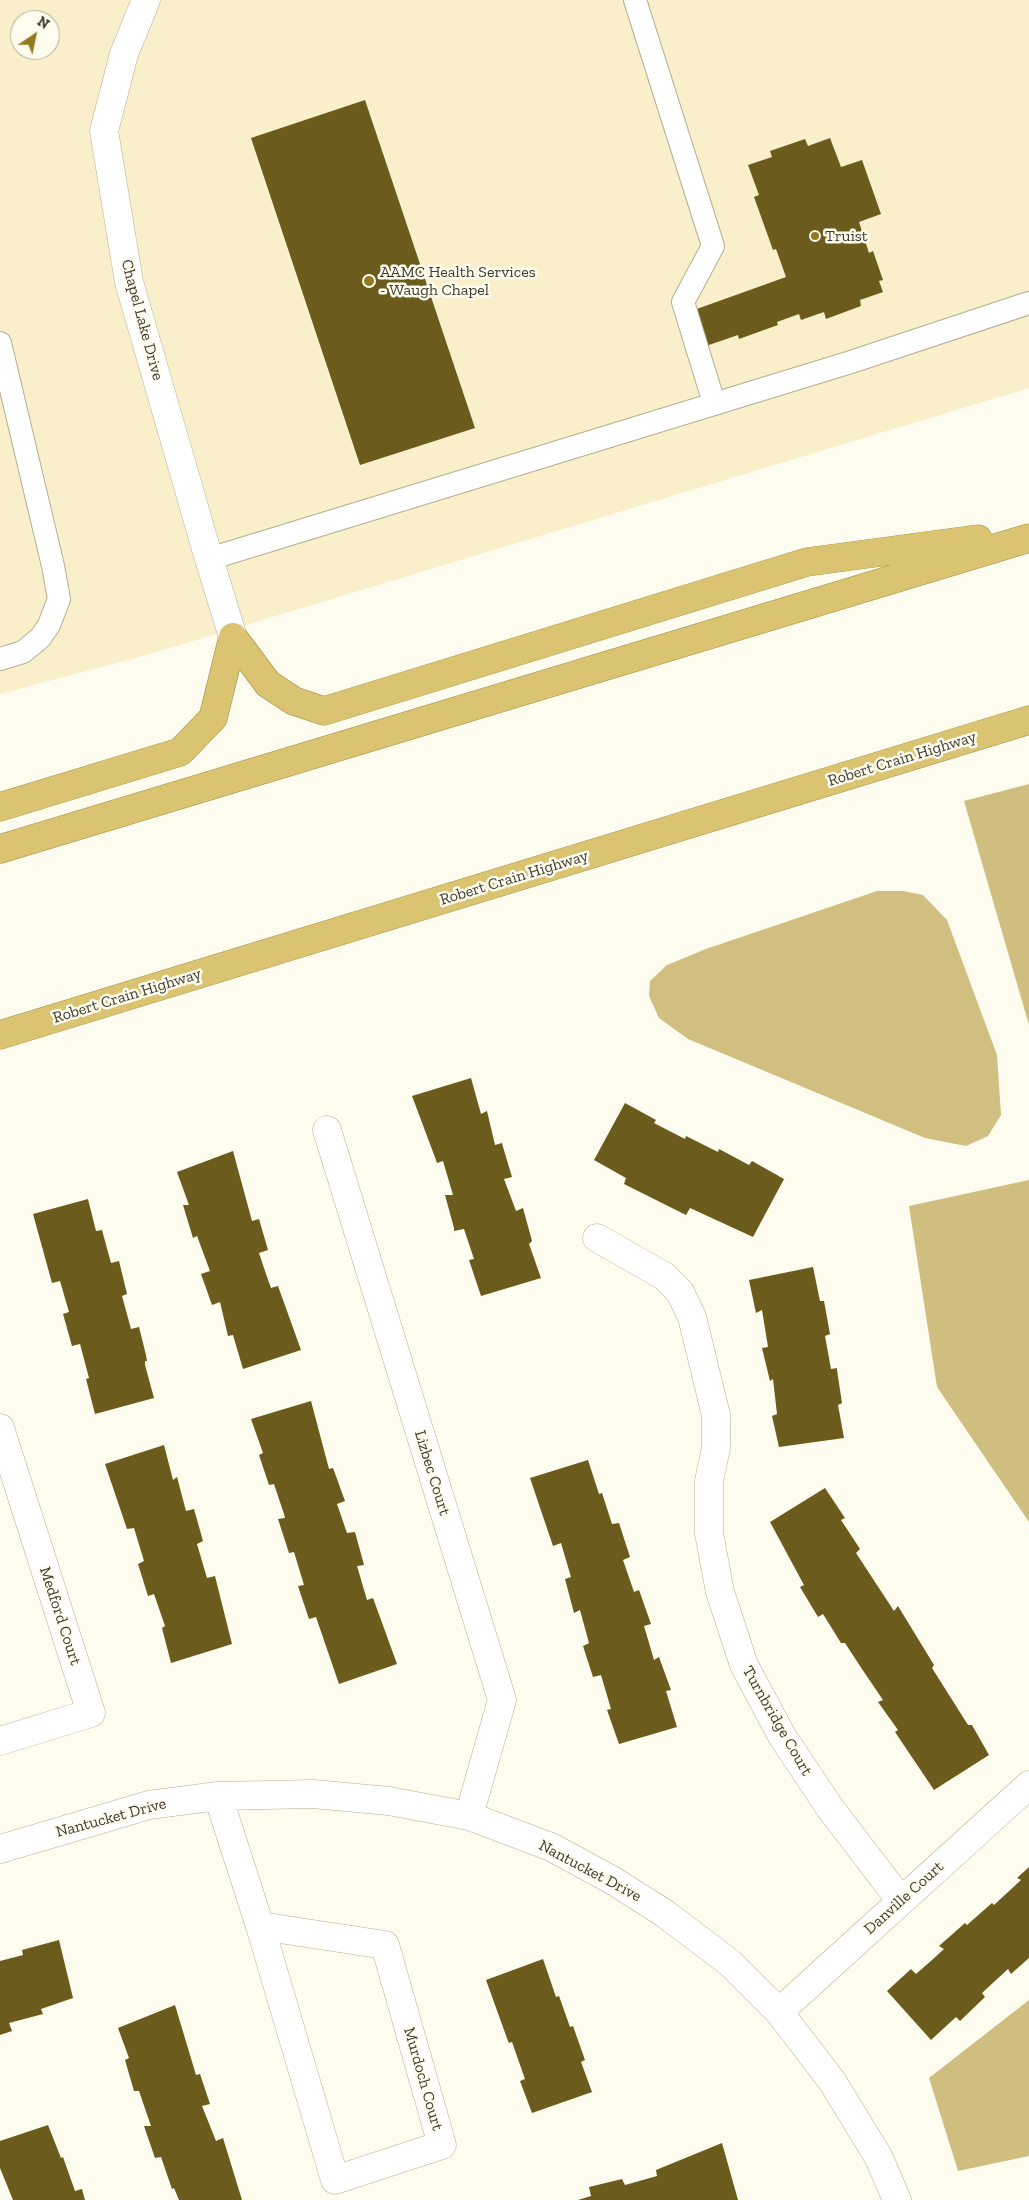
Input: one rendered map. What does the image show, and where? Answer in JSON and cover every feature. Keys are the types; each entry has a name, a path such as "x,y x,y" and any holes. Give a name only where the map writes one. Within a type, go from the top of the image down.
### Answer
{"highway":[{"path":"233,637 268,684 294,701 324,711 807,562 1029,532"},
{"path":"0,849 1029,538"},
{"path":"0,807 180,752 212,718 233,637"},
{"name":"Robert Crain Highway","path":"0,1036 1029,720"}],"street":[{"name":"Chapel Lake Drive","path":"146,0 124,54 104,131 129,282 208,559 233,637"},
{"name":"Lizbec Court","path":"327,1130 502,1700 469,1816"},
{"name":"Turnbridge Court","path":"597,1238 664,1276 680,1292 692,1316 716,1415 716,1448 709,1481 709,1533 720,1592 744,1665 782,1736 830,1808 901,1901"},
{"name":"Medford Court","path":"0,1428 91,1713 0,1741"},
{"name":"Danville Court","path":"779,2012 1029,1785"},
{"name":"Nantucket Drive","path":"0,1849 149,1805 218,1796 313,1794 389,1801 469,1816 551,1847 612,1880 664,1913 730,1963 779,2012 832,2081 879,2158 897,2200"},
{"name":"Murdoch Court","path":"218,1796 260,1926 335,2180 442,2144 385,1945 260,1926"}],"lane":[{"path":"635,0 712,246 683,302 714,403"},
{"path":"208,559 850,362 1029,303"},
{"path":"0,343 53,566 59,599 49,625 40,638 23,652 0,659"}],"shaded area":[{"path":"0,0 1029,0 1029,388 150,654 0,694"},
{"path":"1029,784 1029,1025 964,801"},
{"path":"877,891 903,891 923,895 947,920 997,1055 1001,1115 988,1136 966,1146 925,1138 688,1039 659,1018 649,996 650,981 667,965 706,949"},
{"path":"1029,1180 1029,1522 937,1387 909,1206"},
{"path":"1029,2000 1029,2156 958,2171 929,2078"}],"building":[{"path":"365,100 475,428 360,465 251,138"},
{"name":"Truist","path":"830,138 841,167 862,160 881,214 859,222 869,253 873,251 883,280 879,281 883,292 860,300 861,306 826,319 824,312 801,320 799,314 777,322 778,325 739,339 738,335 706,346 694,310 786,277 776,249 773,250 754,197 759,195 748,165 772,157 770,151 805,139 808,146"},
{"path":"471,1078 481,1114 487,1111 495,1145 502,1143 512,1177 504,1179 516,1211 523,1208 532,1241 529,1244 541,1278 481,1296 469,1260 474,1259 464,1229 454,1231 445,1195 453,1195 443,1161 437,1163 412,1096"},
{"path":"625,1103 656,1120 654,1123 685,1139 686,1136 718,1152 719,1149 749,1165 752,1161 784,1179 753,1237 690,1208 686,1215 624,1184 626,1178 594,1160"},
{"path":"233,1151 252,1221 259,1219 268,1250 259,1253 267,1277 271,1288 278,1286 301,1350 243,1369 233,1335 228,1336 220,1302 212,1305 201,1274 210,1271 197,1236 193,1238 183,1205 189,1205 177,1172"},
{"path":"88,1199 96,1231 102,1230 111,1263 119,1261 127,1294 122,1296 131,1329 139,1327 147,1361 145,1361 145,1365 154,1398 95,1414 86,1379 89,1378 80,1344 72,1346 63,1314 69,1312 60,1281 52,1283 33,1214"},
{"path":"813,1267 820,1301 824,1301 830,1334 825,1336 831,1369 837,1368 842,1403 838,1405 844,1438 779,1447 772,1416 777,1414 773,1379 770,1381 762,1348 768,1347 762,1310 756,1313 749,1280"},
{"path":"311,1401 329,1469 333,1468 345,1501 337,1504 347,1533 355,1532 364,1565 357,1566 367,1600 373,1598 397,1664 339,1684 316,1617 309,1619 298,1586 304,1585 294,1552 289,1553 278,1519 285,1518 284,1514 274,1484 269,1485 259,1455 263,1453 251,1419"},
{"path":"164,1445 173,1480 177,1477 186,1511 194,1509 203,1541 197,1544 207,1578 215,1576 232,1644 171,1663 162,1628 165,1626 154,1594 148,1596 138,1564 144,1561 134,1528 127,1529 105,1464"},
{"path":"588,1460 599,1494 602,1493 612,1524 619,1523 630,1557 623,1560 634,1592 639,1590 651,1624 644,1626 654,1660 659,1657 671,1690 666,1691 677,1727 619,1744 607,1710 611,1709 601,1675 593,1677 583,1646 589,1643 580,1610 574,1613 565,1579 571,1577 561,1543 553,1546 530,1478"},
{"path":"825,1488 845,1518 841,1520 860,1549 856,1553 894,1611 898,1606 934,1665 932,1668 968,1725 972,1725 989,1755 934,1790 895,1732 898,1730 878,1702 883,1700 845,1643 841,1643 823,1614 818,1617 800,1587 804,1585 770,1522"},
{"path":"1029,1867 1029,1958 1011,1974 1008,1969 982,1993 985,1997 960,2021 956,2017 931,2040 887,1991 911,1969 916,1974 944,1949 939,1946 965,1923 967,1925 992,1903 994,1905 1021,1880 1017,1878"},
{"path":"59,1940 73,1998 41,2009 43,2014 9,2023 12,2031 0,2035 0,1961 23,1955 22,1950"},
{"path":"543,1959 556,1997 559,1996 570,2027 573,2026 585,2060 581,2062 592,2092 532,2113 520,2081 525,2079 512,2042 509,2043 508,2041 486,1980"},
{"path":"175,2005 196,2075 200,2074 210,2104 202,2106 216,2141 223,2138 242,2200 179,2200 174,2188 172,2189 161,2157 155,2158 144,2126 151,2126 139,2091 134,2091 125,2060 129,2058 118,2028"},
{"path":"48,2125 61,2158 63,2157 75,2191 82,2189 85,2200 13,2200 0,2168 0,2141"},
{"path":"722,2143 738,2200 578,2200 591,2196 589,2187 622,2179 625,2185 657,2176 656,2170"}],"place":[{"name":"Truist","path":"815,236"},
{"name":"AAMC Health Services - Waugh Chapel","path":"369,281"}]}
